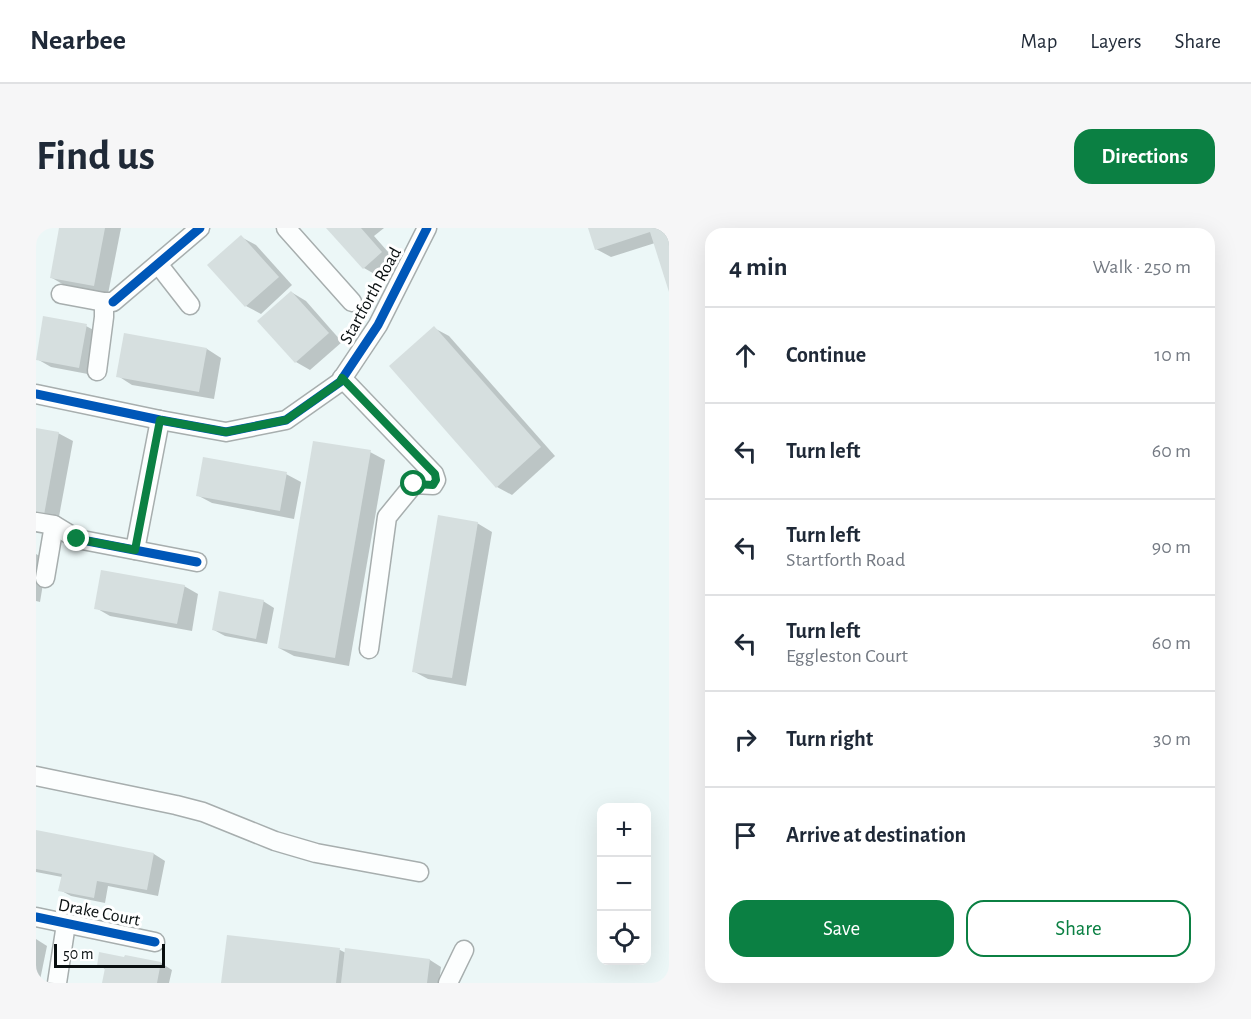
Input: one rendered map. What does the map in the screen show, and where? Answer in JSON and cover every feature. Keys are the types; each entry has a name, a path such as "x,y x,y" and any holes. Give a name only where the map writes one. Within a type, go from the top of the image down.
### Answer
{"street":[{"path":"97,371 108,302 200,228"},
{"path":"286,228 352,302"},
{"name":"Startforth Road","path":"36,394 226,432 286,420 340,382 378,325 427,228"},
{"path":"158,264 190,305"},
{"path":"61,294 108,302"},
{"path":"342,378 435,474 436,480 433,485 414,484 387,517 369,649"},
{"path":"135,550 160,420"},
{"path":"45,578 45,524 77,539 197,562"},
{"path":"36,776 203,812 275,841 316,853 419,872"},
{"name":"Drake Court","path":"36,917 154,942"},
{"name":"Drake Court","path":"57,983 66,924"},
{"path":"448,983 464,950"}],"building":[{"path":"59,228 105,228 94,286 50,278"},
{"path":"326,228 361,228 382,252 363,269"},
{"path":"588,228 669,228 669,292 650,232 595,250"},
{"path":"241,235 279,277 245,307 207,265"},
{"path":"291,291 329,333 295,363 257,321"},
{"path":"43,316 87,324 79,368 36,360"},
{"path":"434,326 541,447 496,488 389,366"},
{"path":"124,333 207,348 199,392 116,377"},
{"path":"36,428 59,432 44,515 36,513"},
{"path":"313,441 371,450 335,658 278,648"},
{"path":"203,457 287,472 280,511 196,496"},
{"path":"438,515 478,522 452,678 412,672"},
{"path":"101,570 185,585 177,624 94,609"},
{"path":"219,591 264,600 256,639 212,630"},
{"path":"36,830 154,853 147,890 97,881 94,898 58,891 62,874 36,869"},
{"path":"227,935 340,948 336,983 221,983"},
{"path":"345,948 430,959 427,983 341,983"},
{"path":"99,952 161,962 157,983 102,983 105,968 97,966"}],"cycle path":[{"path":"113,302 200,228"},
{"path":"36,394 226,432 286,420 340,382 378,325 427,228"},
{"path":"77,539 197,562"},
{"path":"36,917 155,942"}],"route":[{"path":"77,539 135,550 160,420 226,432 286,420 340,382 342,378 435,474 436,480 433,485 414,484"}]}
